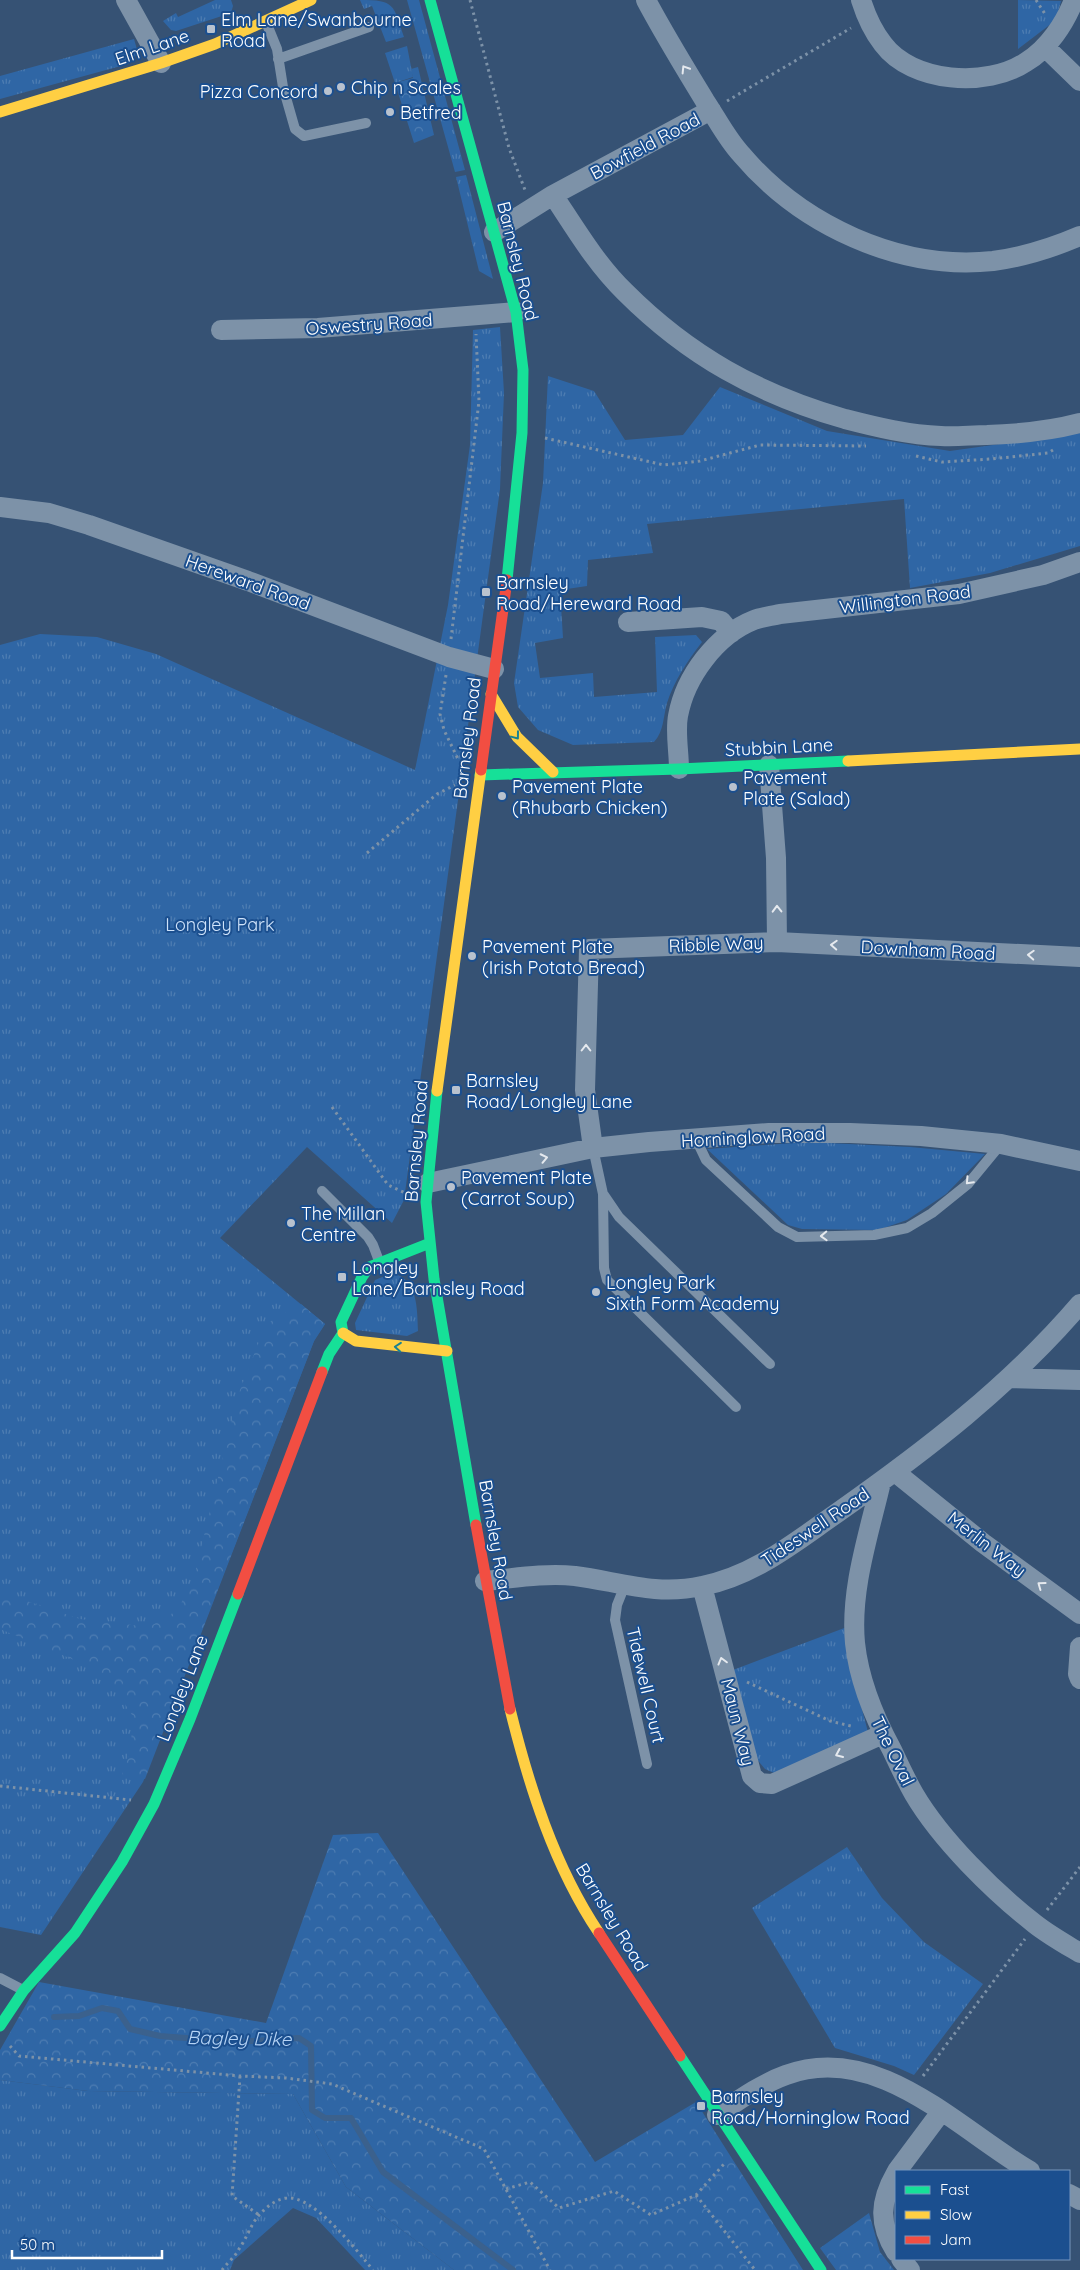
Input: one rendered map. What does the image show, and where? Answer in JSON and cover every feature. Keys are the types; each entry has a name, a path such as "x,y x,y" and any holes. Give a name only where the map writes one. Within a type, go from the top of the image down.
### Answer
{"main road":[{"name":"Elm Lane","path":"0,112 162,63 266,22 310,0"},
{"name":"Barnsley Road","path":"430,0 516,312 523,370 522,432 506,597 494,669 447,1013 427,1193 434,1279 485,1581 510,1710 531,1784 556,1857 594,1926 821,2270"},
{"path":"491,694 506,723 520,743 553,772"},
{"name":"Stubbin Lane","path":"480,775 679,770 1080,748"},
{"name":"Longley Lane","path":"0,2026 24,1990 75,1933 122,1862 154,1804 190,1719 329,1354 343,1332 341,1322 362,1277 369,1267 379,1262 430,1243"},
{"path":"343,1332 356,1341 446,1351"}],"street":[{"path":"126,0 162,63"},
{"path":"646,0 666,37 711,110"},
{"path":"861,0 867,19 884,45 902,61 919,70 946,77 974,78 1001,73 1026,63 1045,47 1070,12 1074,0"},
{"path":"1045,47 1080,81"},
{"name":"Bowfield Road","path":"494,232 553,195 711,110 740,154 772,186 812,216 855,239 902,254 950,261 992,261 1044,251 1080,236"},
{"path":"553,195 595,257 642,309 688,347 770,394 818,411 879,428 941,436 1015,434 1075,424"},
{"name":"Oswestry Road","path":"221,330 318,328 516,312"},
{"name":"Hereward Road","path":"0,507 49,513 89,525 449,657 494,669"},
{"name":"Willington Road","path":"679,770 678,717 685,690 698,668 731,633 754,620 780,614 959,594 1043,575 1080,562"},
{"path":"628,622 702,618 721,621 731,633"},
{"name":"Ribble Way","path":"593,1148 586,1090 589,949 777,942 776,858 770,765"},
{"name":"Downham Road","path":"777,942 1080,957"},
{"name":"Horninglow Road","path":"427,1193 593,1148 769,1133 850,1133 922,1136 1001,1144 1080,1161"},
{"name":"Tideswell Road","path":"485,1581 545,1575 575,1576 649,1590 702,1586 740,1575 774,1557 888,1477 968,1415 1010,1378 1080,1304"},
{"path":"1010,1378 1080,1380"},
{"name":"Merlin Way","path":"888,1477 1080,1614"},
{"name":"The Oval","path":"888,1477 864,1550 856,1596 855,1643 866,1693 883,1734 915,1795 951,1844 987,1881 1036,1925 1080,1953"},
{"name":"Maun Way","path":"702,1586 752,1776 760,1784 772,1784 883,1734"},
{"path":"1080,1647 1078,1674 1080,1679"},
{"path":"717,2115 765,2084 787,2074 826,2068 854,2070 881,2078 912,2091 1028,2170"},
{"path":"898,2170 941,2112"},
{"path":"895,2176 885,2193 883,2211 890,2242 895,2250"},
{"path":"902,2260 910,2270"}],"lane":[{"path":"266,22 278,59 283,87 295,129 304,136 366,123"},
{"path":"278,59 369,27"},
{"path":"696,1139 706,1160 778,1227 796,1237 874,1235 907,1228 932,1213 968,1184 1001,1144"},
{"path":"593,1148 603,1194 604,1268 607,1280 736,1407"},
{"path":"322,1191 368,1237 373,1244 379,1262"},
{"path":"603,1194 619,1218 770,1364"},
{"name":"Tidewell Court","path":"625,1585 617,1605 615,1620 647,1764"},
{"path":"0,1978 24,1990"}],"path":[{"path":"470,0 509,148 533,209"},
{"path":"711,110 867,19"},
{"path":"474,316 478,342 479,401 449,657 440,714 444,730 456,758 480,775"},
{"path":"913,455 942,462 1048,453 1066,444 1075,424"},
{"path":"522,432 664,465 700,461 760,445 874,446"},
{"path":"368,853 436,794 480,775"},
{"path":"332,1107 388,1185 427,1193"},
{"path":"725,1672 830,1721 883,1734"},
{"path":"0,1786 154,1804"},
{"path":"912,2091 1080,1867"},
{"path":"6,2041 19,2056 332,2084 484,2149 550,2270"},
{"path":"240,2076 232,2196 259,2215"},
{"path":"506,2189 530,2182 559,2208 614,2191 651,2215 696,2195 739,2147"},
{"path":"696,2195 755,2270"},
{"path":"222,2270 239,2249 259,2215 274,2202 287,2198 299,2199 320,2213 349,2241 373,2270"}],"green space":[{"path":"215,0 231,0 233,6 231,13 176,31 171,30 163,21 176,13 178,17"},
{"path":"360,0 380,1 391,6 404,37 386,42 372,6 364,9"},
{"path":"407,0 419,0 465,170 455,172"},
{"path":"1018,0 1061,1 1056,20 1018,49"},
{"path":"134,39 138,53 128,64 0,99 0,76"},
{"path":"407,46 413,77 395,83 385,53"},
{"path":"418,67 434,135 414,143 395,83 413,78 411,69"},
{"path":"466,175 493,279 479,271 456,177"},
{"name":"Longley Park","path":"500,327 504,393 500,489 404,1200 392,1223 307,1147 220,1238 325,1324 314,1341 143,1782 41,1935 0,1927 0,645 40,634 97,637 156,654 415,770 448,605 470,445 473,330"},
{"path":"548,376 594,391 625,440 683,435 720,387 827,431 950,451 1080,433 1080,546 990,573 910,588 904,499 647,524 653,553 588,560 587,586 560,590 563,638 535,643 540,678 593,673 594,697 657,692 655,637 696,635 702,642 673,687 661,729 654,742 573,745 538,730 518,707 514,683 543,483"},
{"path":"807,1142 910,1147 985,1154 946,1194 907,1220 878,1230 802,1229 788,1225 707,1149"},
{"path":"392,1273 401,1276 411,1288 416,1304 418,1331 407,1336 356,1330 355,1323 375,1280"},
{"path":"301,1304 325,1324 314,1341 145,1779 122,1775 131,1749 132,1715 116,1690 79,1662 0,1629 0,1592 80,1619 149,1627 178,1610 195,1573 238,1395 266,1324"},
{"path":"847,1627 853,1676 868,1732 776,1774 765,1769 754,1756 733,1670"},
{"path":"378,1833 595,2162 696,2102 803,2270 454,2270 346,2187 293,2094 88,2091 0,2080 0,2050 39,1982 266,2023 333,1835"},
{"path":"847,1847 882,1898 924,1942 983,1984 914,2075 894,2066 835,2048 752,1908"},
{"path":"0,2080 88,2091 293,2094 346,2187 454,2270 365,2270 316,2218 293,2208 234,2260 230,2270 0,2270"},
{"path":"869,2213 880,2252 894,2270 836,2270 820,2248"}],"waterway":[{"name":"Bagley Dike","path":"54,2017 79,2016 102,2008 118,2011 130,2029 160,2036 237,2042 299,2038 311,2046 312,2110 325,2118 351,2118 383,2172 513,2270"}],"traffic: fast":[{"path":"430,0 516,312 523,370 522,433 507,580"},
{"path":"480,775 679,769 848,761"},
{"path":"437,1091 426,1202 434,1279 476,1525"},
{"path":"322,1372 329,1354 343,1333 341,1322 362,1277 369,1267 430,1243"},
{"path":"0,2026 24,1990 75,1933 122,1862 154,1804 190,1719 238,1594"},
{"path":"680,2056 821,2270"}],"traffic: slow":[{"path":"0,112 161,63 215,44 311,0"},
{"path":"491,694 517,737 553,772"},
{"path":"848,761 1080,749"},
{"path":"437,1091 481,770"},
{"path":"343,1333 356,1341 447,1351"},
{"path":"510,1709 535,1796 556,1853 569,1881 599,1933"}],"traffic: jam":[{"path":"481,770 507,580"},
{"path":"238,1594 322,1372"},
{"path":"476,1525 510,1709"},
{"path":"599,1933 680,2056"}],"place":[{"name":"Elm Lane/Swanbourne Road","path":"211,29"},
{"name":"Chip n Scales","path":"341,87"},
{"name":"Pizza Concord","path":"328,91"},
{"name":"Betfred","path":"390,112"},
{"name":"Barnsley Road/Hereward Road","path":"486,592"},
{"name":"Pavement Plate (Salad)","path":"733,787"},
{"name":"Pavement Plate (Rhubarb Chicken)","path":"502,796"},
{"name":"Pavement Plate (Irish Potato Bread)","path":"472,956"},
{"name":"Barnsley Road/Longley Lane","path":"456,1090"},
{"name":"Pavement Plate (Carrot Soup)","path":"451,1187"},
{"name":"The Millan Centre","path":"291,1223"},
{"name":"Longley Lane/Barnsley Road","path":"342,1277"},
{"name":"Longley Park Sixth Form Academy","path":"596,1292"},
{"name":"Barnsley Road/Horninglow Road","path":"701,2106"}]}
